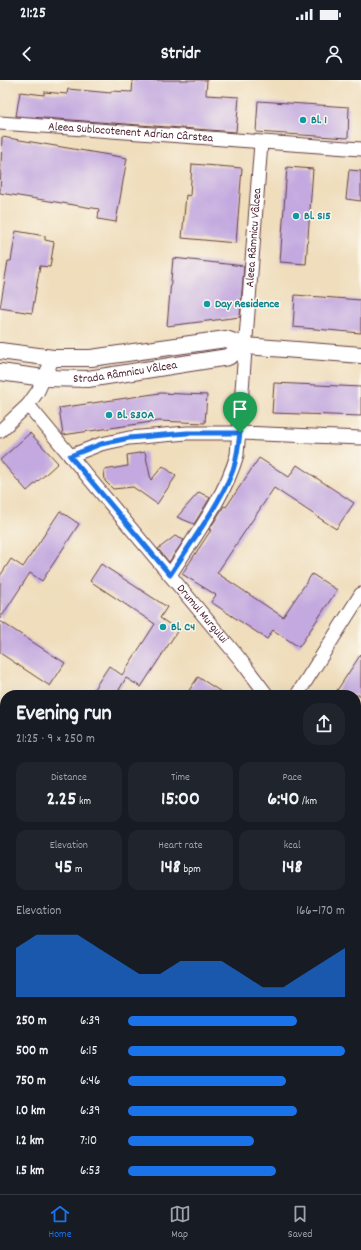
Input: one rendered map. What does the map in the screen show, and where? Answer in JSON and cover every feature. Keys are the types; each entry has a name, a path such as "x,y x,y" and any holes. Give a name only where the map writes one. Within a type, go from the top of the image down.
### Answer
{"street":[{"name":"Aleea Sublocotenent Adrian Cârstea","path":"0,123 261,143"},
{"path":"261,143 361,149"},
{"name":"Aleea Râmnicu Vâlcea","path":"170,575 228,480 237,455 240,433 261,143"},
{"name":"Strada Râmnicu Vâlcea","path":"0,351 53,358 91,358 226,338 246,346 361,354"},
{"name":"Strada Râmnicu Vâlcea","path":"0,372 44,378 88,379 228,357 246,346"},
{"path":"0,431 28,405 44,378 53,358"},
{"name":"Drumul Murgului","path":"28,405 240,658 263,690"},
{"path":"70,456 101,444 129,438 187,433 240,433 361,438"},
{"path":"299,690 361,594"}],"building":[{"path":"133,80 207,80 206,95 239,97 236,132 16,116 20,92 44,95 44,92 67,94 68,89 111,93 111,91 132,92"},
{"name":"Bl. 1","path":"258,101 349,107 348,138 256,132"},
{"path":"2,137 127,158 116,222 98,219 99,209 0,193"},
{"path":"192,164 242,168 236,243 182,238 186,195 190,196"},
{"name":"Bl. S15","path":"287,167 313,169 306,264 280,262"},
{"path":"349,170 361,171 361,201 346,199"},
{"path":"16,231 45,236 45,240 54,242 50,267 40,266 32,313 0,308 8,261 11,261"},
{"name":"Day Residence","path":"173,258 244,266 240,317 167,326"},
{"path":"295,295 361,300 361,333 293,327"},
{"path":"274,383 361,387 361,416 272,413"},
{"name":"Bl. S30A","path":"160,393 207,395 205,423 158,421 63,435 59,408"},
{"path":"30,433 58,463 27,491 0,460"},
{"path":"145,452 151,480 163,466 176,476 157,504 133,487 113,489 105,481 104,470 128,466 127,455"},
{"path":"259,458 289,477 297,465 354,503 336,529 274,488 217,573 283,617 312,574 337,590 299,647 273,630 267,639 211,602 216,595 182,574 211,530 209,530 224,506 226,507"},
{"path":"199,492 210,498 194,524 177,517"},
{"path":"60,511 79,524 42,581 30,573 0,619 0,576 11,559 23,567"},
{"path":"175,536 184,540 169,562 158,549"},
{"name":"Bl. C4","path":"101,564 167,607 160,618 178,630 141,687 126,678 119,690 93,690 109,666 122,675 155,624 90,581"},
{"path":"0,621 65,663 50,686 0,653"},
{"path":"361,654 361,690 337,690"},
{"path":"198,677 218,690 189,690"}],"place":[{"name":"Bl. 1","path":"303,120"},
{"name":"Bl. S15","path":"296,216"},
{"name":"Day Residence","path":"207,304"},
{"name":"Bl. S30A","path":"109,415"},
{"name":"Bl. C4","path":"163,627"}],"route":[{"path":"187,433 240,433 237,455 232,474 170,575 70,456 101,444 129,438 187,433"}]}
